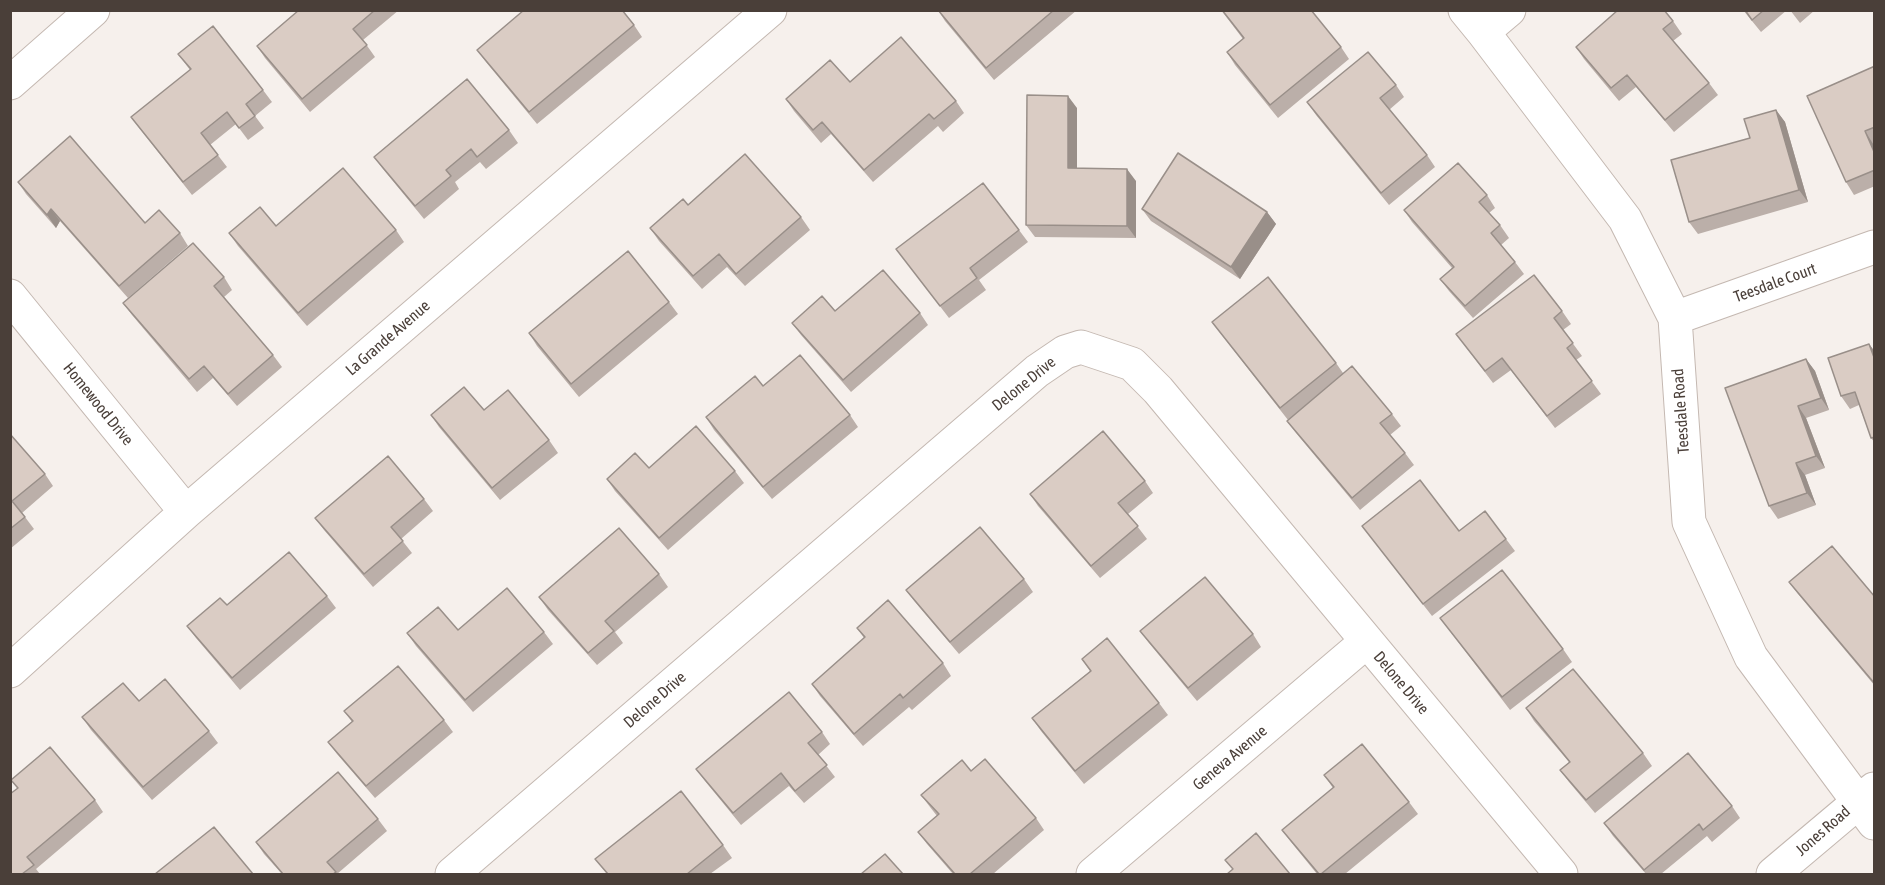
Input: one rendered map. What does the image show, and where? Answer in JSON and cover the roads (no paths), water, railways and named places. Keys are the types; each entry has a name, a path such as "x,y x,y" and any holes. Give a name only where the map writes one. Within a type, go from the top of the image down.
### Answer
{"street":[{"path":"10,83 93,10"},
{"name":"La Grande Avenue","path":"10,671 186,512 770,10"},
{"path":"1474,21 1509,10"},
{"name":"Teesdale Road","path":"1474,21 1625,219 1675,318 1689,522 1751,657 1869,805"},
{"name":"Teesdale Court","path":"1675,318 1875,247"},
{"name":"Homewood Drive","path":"10,296 186,512"},
{"name":"Delone Drive","path":"452,874 1037,371 1065,352 1081,347 1132,364 1158,390 1561,874"},
{"name":"Geneva Avenue","path":"1093,874 1366,642"},
{"name":"Jones Road","path":"1773,874 1869,805"}]}
